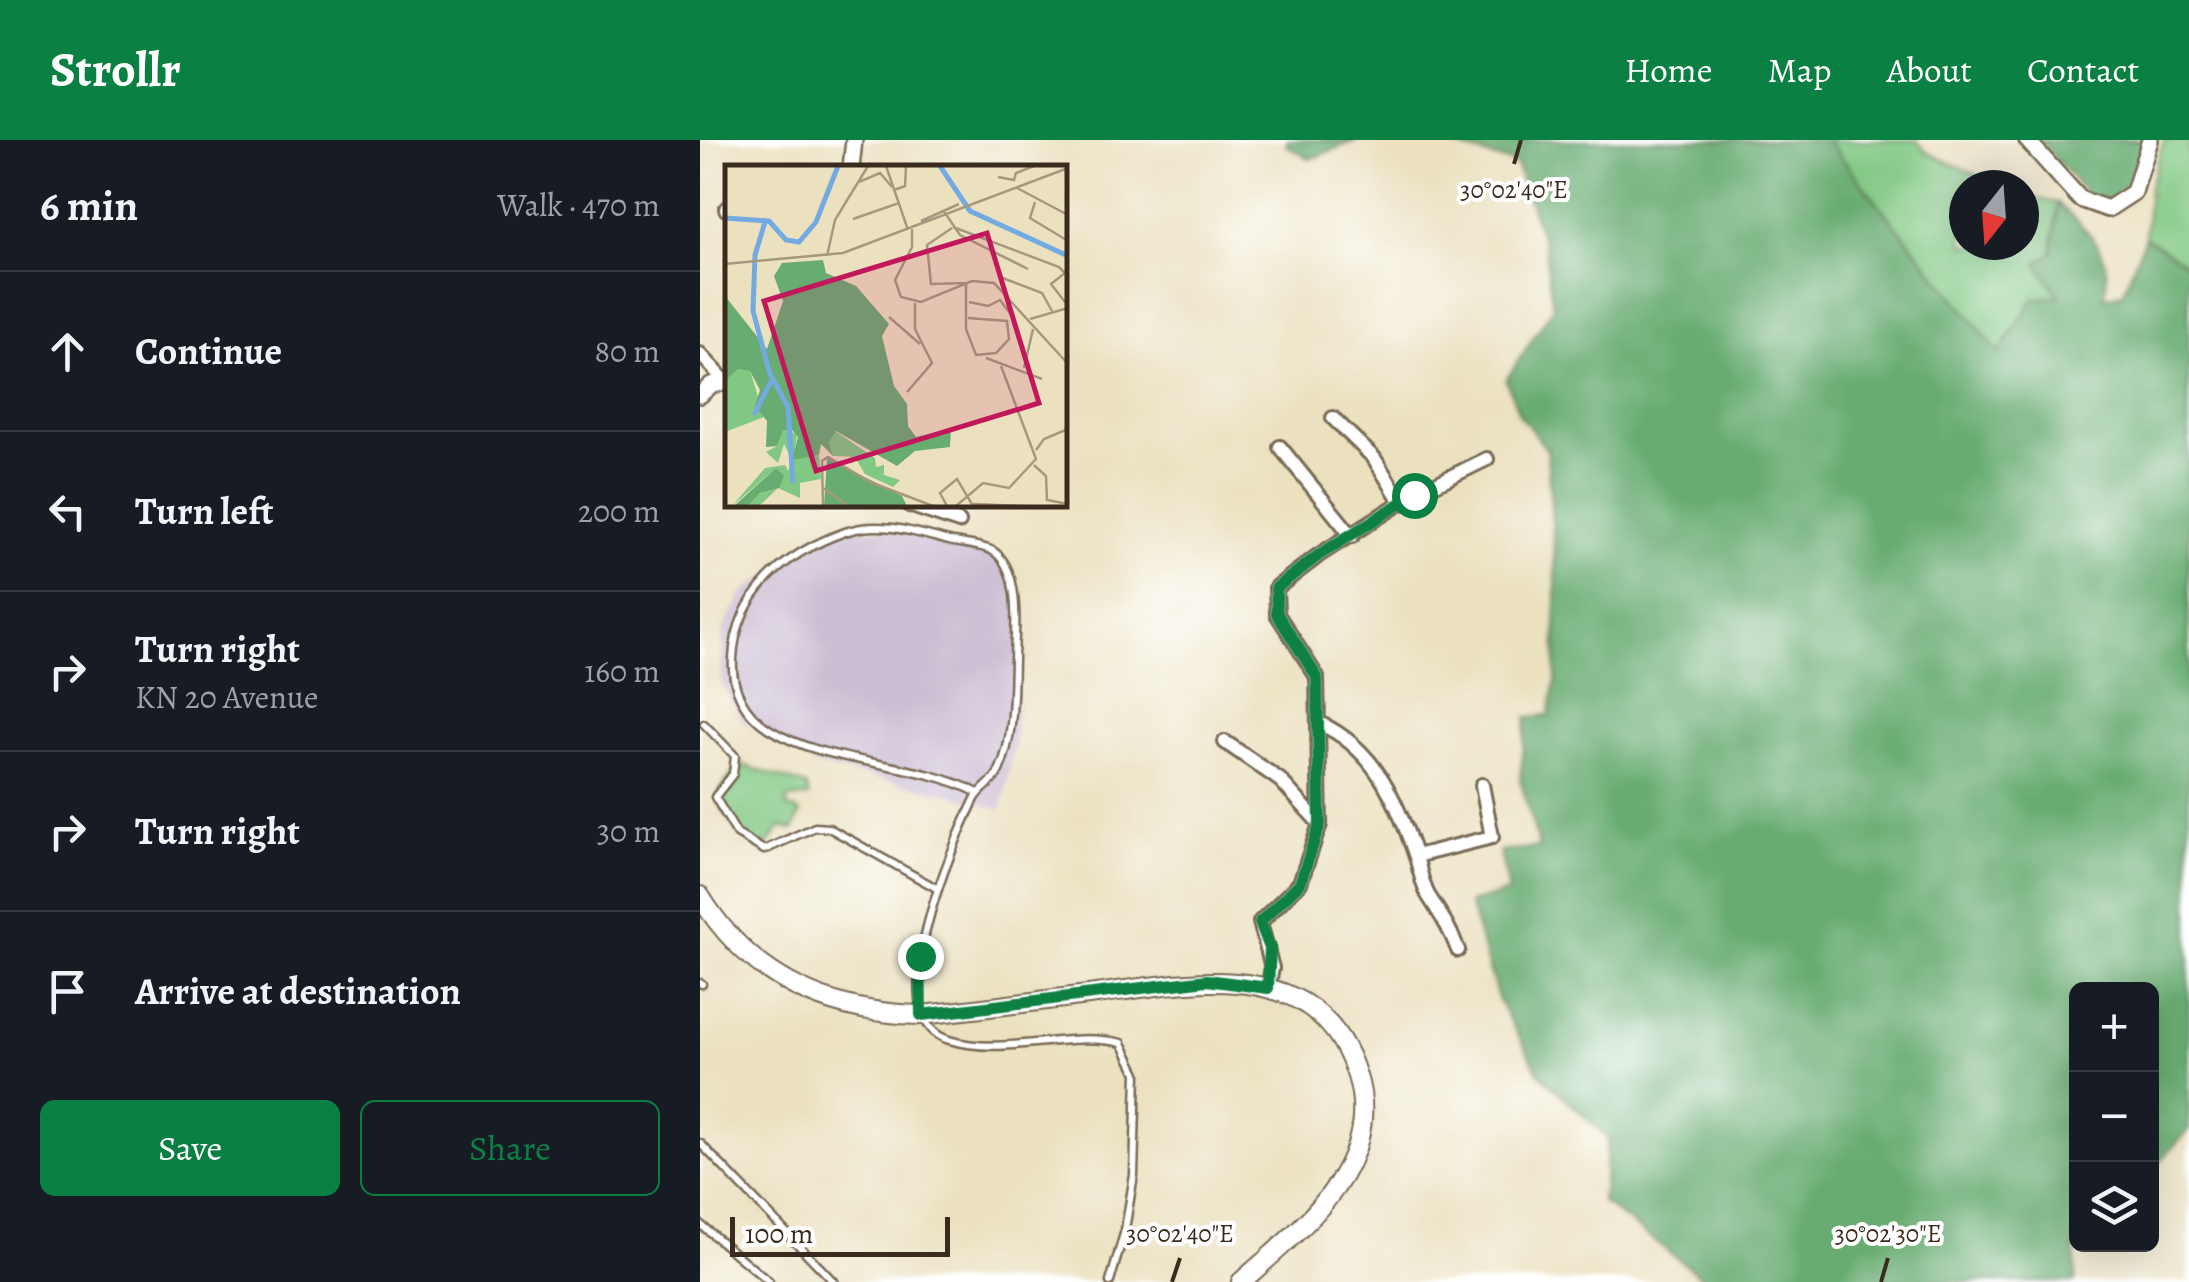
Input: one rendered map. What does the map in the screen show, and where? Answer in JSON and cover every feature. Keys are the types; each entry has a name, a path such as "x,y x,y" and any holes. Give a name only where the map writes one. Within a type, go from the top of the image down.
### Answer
{"main road":[{"path":"700,896 739,949 791,987 847,1007 921,1015 1207,980 1268,988 1297,1000 1330,1024 1354,1065 1362,1114 1349,1164 1330,1197 1241,1282"}],"street":[{"path":"2027,140 2080,199 2108,208 2134,192 2150,140"},
{"path":"700,354 725,380"},
{"path":"700,395 711,385 725,382"},
{"path":"1333,418 1374,458 1402,503"},
{"path":"1280,447 1352,536"},
{"path":"1268,988 1270,948 1260,922 1300,883 1320,824 1317,677 1277,614 1273,600 1276,588 1402,503 1487,459"},
{"path":"918,508 959,522"},
{"path":"1319,723 1359,745 1395,804 1427,893 1442,911 1458,950"},
{"path":"1225,742 1280,780 1320,824"},
{"path":"1416,856 1492,836 1494,828 1482,785"}],"lane":[{"path":"978,793 959,782 839,754 770,729 741,702 732,674 734,634 743,608 761,586 787,562 820,544 866,528 888,526 994,552 1007,569 1016,620 1003,756 989,786 978,793 938,889 920,956 921,1015 932,1030 951,1041 1030,1046 1092,1036 1122,1043 1136,1073 1134,1175 1110,1282"},
{"path":"704,724 735,756 733,774 715,797 747,844 764,850 814,826 829,828 938,889"},
{"path":"700,1143 834,1282"},
{"path":"700,1224 769,1282"}],"shaded area":[{"path":"857,528 919,532 998,558 1016,580 1021,645 1014,747 1002,810 947,793 817,766 741,719 721,682 723,629 744,592 828,535"}],"green space":[{"path":"1288,140 1357,140 1310,159 1286,145"},
{"path":"1434,140 1827,140 1999,353 2034,299 2059,296 2037,263 2052,253 2058,203 2090,234 2103,255 2104,297 2123,293 2145,237 2189,266 2189,1130 2159,1162 2159,982 2069,982 2069,1252 2075,1252 2075,1282 1709,1282 1602,1202 1608,1138 1540,1074 1499,1001 1469,903 1509,892 1500,852 1539,847 1520,779 1527,717 1549,715 1556,681 1556,580 1547,450 1519,414 1506,380 1553,308 1545,247 1516,164"},
{"path":"1827,140 1917,140 1926,152 1966,170 1949,170 1949,260 2039,260 2039,199 2058,203 2052,253 2060,296 2034,299 1999,353"},
{"path":"2040,140 2147,140 2129,187 2112,202 2090,199"},
{"path":"2164,140 2189,140 2189,266 2145,237 2149,188"},
{"path":"739,764 807,786 809,797 788,799 786,807 801,812 793,830 781,827 767,846 736,827 717,795"}],"route":[{"path":"920,956 921,1015 1207,980 1233,980 1268,988 1270,948 1260,922 1300,883 1320,824 1317,677 1291,630 1277,614 1273,600 1276,588 1319,555 1371,526 1414,495"}]}
